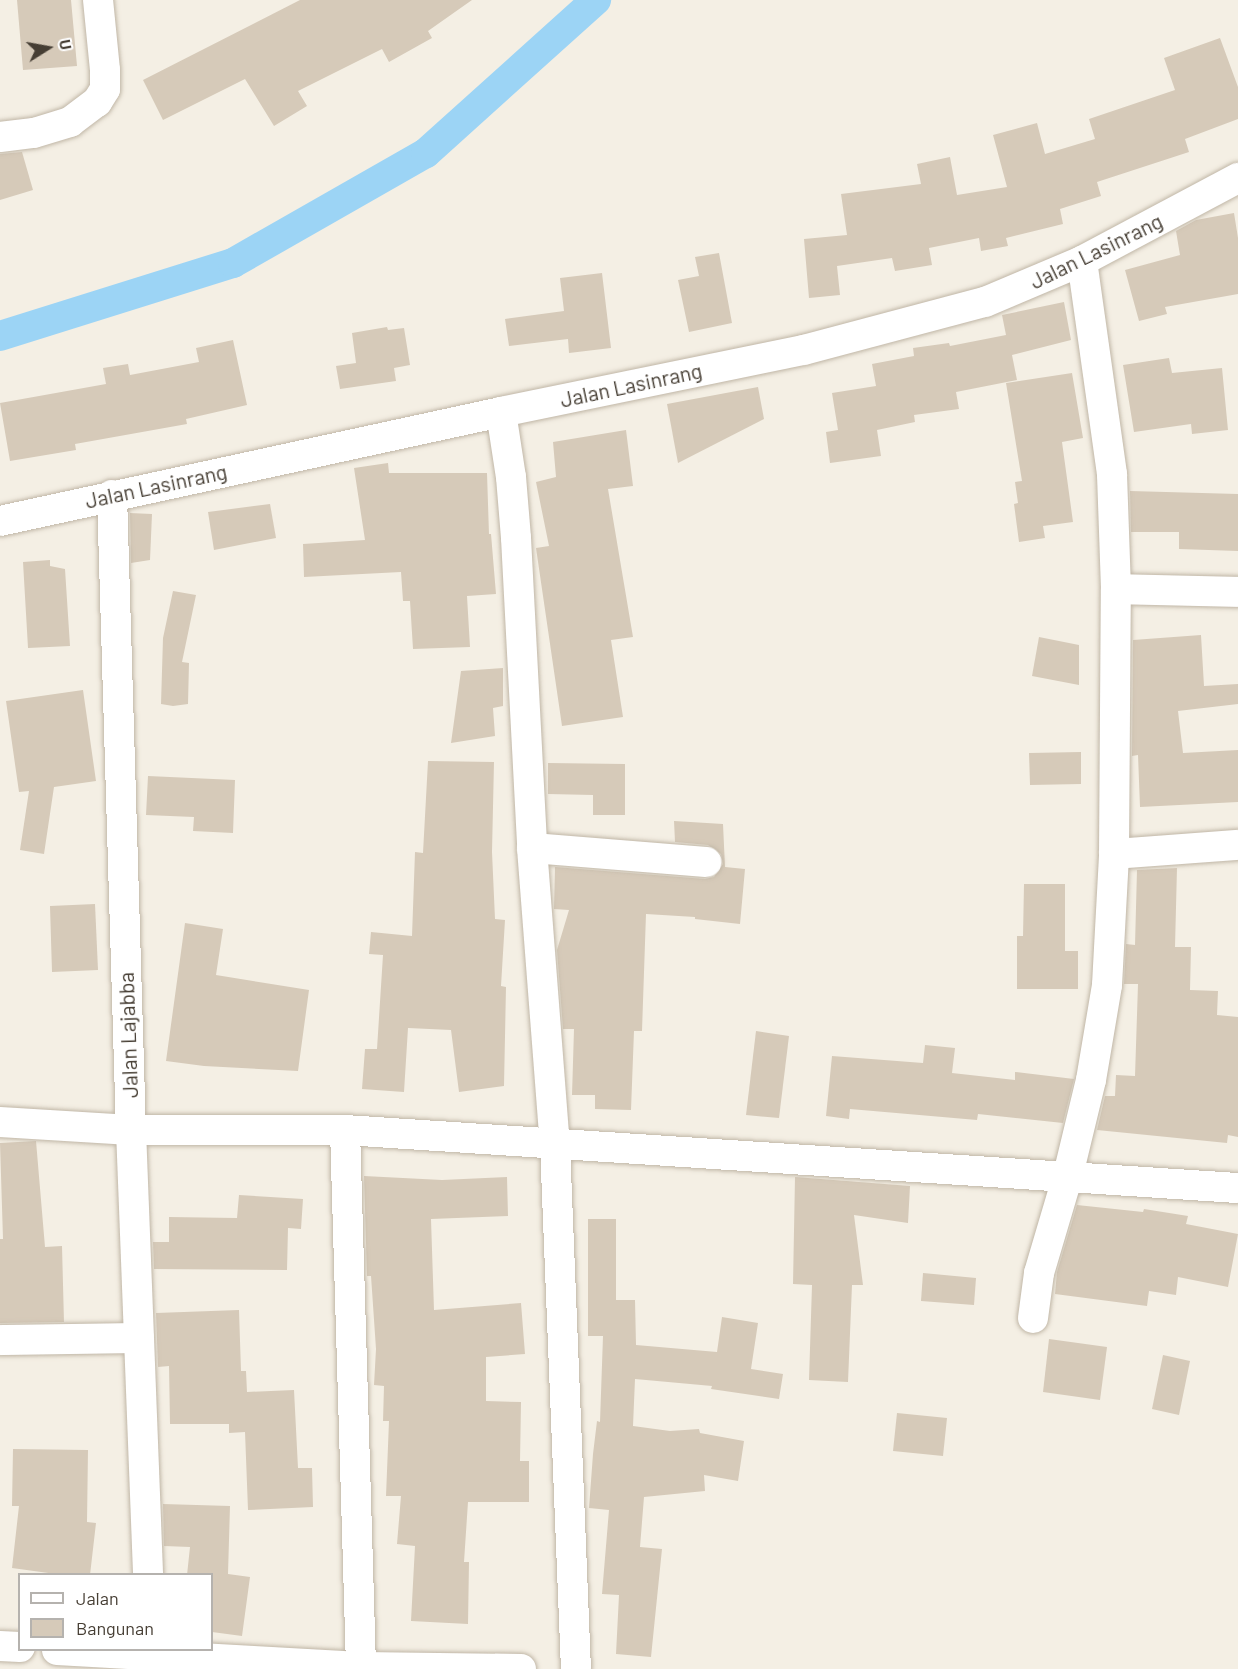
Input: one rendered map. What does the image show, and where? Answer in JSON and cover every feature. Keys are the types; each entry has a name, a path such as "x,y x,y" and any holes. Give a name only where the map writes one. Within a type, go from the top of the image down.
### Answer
{"street":[{"path":"0,137 34,133 70,122 97,102 105,89 98,0"},
{"name":"Jalan Lasinrang","path":"0,521 501,412 804,350 985,302 1082,261 1238,178"},
{"path":"1034,1318 1039,1273 1068,1175 1091,1080 1107,985 1114,854 1116,589 1112,474 1082,261"},
{"path":"501,412 511,477 516,538 532,848 555,1145 576,1669"},
{"name":"Jalan Lajabba","path":"112,495 131,1130 148,1573"},
{"path":"1116,589 1238,592"},
{"path":"1114,854 1238,845"},
{"path":"532,848 706,862"},
{"path":"0,1122 131,1130 345,1130 555,1145 1068,1175 1238,1188"},
{"path":"345,1130 361,1667"},
{"path":"0,1340 139,1338"},
{"path":"0,1646 18,1647"},
{"path":"69,1651 151,1658 361,1667 521,1669"}],"building":[{"path":"17,0 71,0 77,66 23,70"},
{"path":"300,0 472,0 428,31 432,38 389,62 382,49 298,91 307,106 274,126 245,79 163,120 143,80"},
{"path":"1220,38 1238,87 1238,119 1185,139 1189,152 1097,182 1101,196 1060,209 1063,224 1006,238 1008,246 981,251 979,238 929,248 932,265 895,271 892,258 837,266 840,295 809,298 804,239 847,235 841,194 921,184 917,164 950,157 957,195 1007,187 993,135 1037,123 1045,154 1095,139 1089,119 1175,90 1164,58"},
{"path":"22,152 33,190 0,200 0,154"},
{"path":"1234,213 1238,238 1238,294 1165,307 1167,314 1139,321 1125,270 1180,255 1176,231 1196,220"},
{"path":"719,253 732,323 689,332 678,280 699,276 695,257"},
{"path":"602,273 611,348 569,353 568,339 509,346 505,319 564,311 560,278"},
{"path":"1064,302 1071,340 1012,355 1017,380 956,392 959,409 914,415 915,422 877,430 881,456 830,463 826,432 838,430 832,393 876,386 872,364 914,356 913,348 949,343 950,346 1006,335 1002,315"},
{"path":"387,327 388,330 404,328 410,365 394,368 396,381 340,389 336,366 356,363 352,333"},
{"path":"233,340 247,405 186,419 187,424 75,444 76,450 10,461 0,403 106,384 103,368 128,364 130,375 199,362 196,348"},
{"path":"1169,358 1172,373 1222,368 1228,430 1192,434 1191,424 1134,432 1123,365"},
{"path":"1072,373 1083,438 1062,442 1073,522 1043,526 1045,538 1019,542 1014,504 1018,503 1015,482 1022,481 1006,383"},
{"path":"758,387 764,419 678,463 667,404"},
{"path":"626,430 633,486 608,489 633,637 611,640 623,717 562,726 536,548 549,546 536,482 556,477 553,442"},
{"path":"388,463 389,473 487,473 489,534 491,534 496,594 467,596 470,647 413,649 410,601 403,601 401,572 304,577 303,544 365,540 354,468"},
{"path":"1130,491 1238,494 1238,551 1179,549 1179,532 1131,532"},
{"path":"270,504 276,538 214,550 208,512"},
{"path":"130,513 152,514 150,560 131,563"},
{"path":"50,560 50,566 65,569 70,646 28,648 23,562"},
{"path":"173,591 196,595 182,662 189,663 188,704 173,706 161,704 163,638"},
{"path":"1201,635 1204,686 1238,684 1238,704 1178,711 1183,753 1238,750 1238,802 1140,807 1138,755 1132,756 1133,640"},
{"path":"1039,637 1079,645 1079,685 1032,676"},
{"path":"503,668 503,706 493,708 495,736 451,743 461,671"},
{"path":"83,690 96,781 54,787 44,854 20,850 29,791 19,792 6,701"},
{"path":"1081,752 1081,784 1030,785 1029,753"},
{"path":"428,761 494,762 492,852 495,919 505,920 501,986 506,987 504,1086 459,1092 451,1030 408,1028 404,1092 362,1089 365,1049 377,1049 383,955 369,954 371,932 412,936 415,852 423,853"},
{"path":"548,763 625,764 625,815 593,815 593,795 548,794"},
{"path":"148,776 235,780 233,833 193,831 194,817 146,815"},
{"path":"674,821 723,824 725,867 745,869 740,924 695,919 695,917 646,914 642,1031 634,1031 631,1110 595,1109 595,1095 572,1095 574,1029 563,1029 557,950 569,910 554,909 555,867 705,879 714,877 723,864 721,854 708,845 675,842"},
{"path":"1177,868 1175,947 1191,947 1190,990 1218,991 1217,1015 1238,1017 1238,1137 1228,1135 1227,1143 1097,1130 1105,1096 1115,1096 1116,1075 1135,1076 1138,984 1124,984 1126,944 1135,945 1137,870"},
{"path":"1024,884 1065,884 1065,951 1078,951 1078,989 1017,989 1017,936 1023,936"},
{"path":"95,904 98,970 52,972 50,906"},
{"path":"185,923 223,929 216,975 309,990 298,1071 204,1066 166,1061"},
{"path":"756,1031 789,1036 779,1118 746,1115"},
{"path":"925,1045 955,1048 952,1073 1015,1080 1015,1072 1074,1079 1063,1123 978,1114 977,1120 850,1109 849,1119 826,1116 832,1056 923,1063"},
{"path":"36,1141 45,1247 62,1246 64,1322 0,1323 0,1239 3,1239 0,1143"},
{"path":"364,1176 442,1180 507,1177 508,1216 431,1219 434,1310 521,1303 525,1354 486,1357 486,1401 521,1402 520,1461 529,1461 529,1502 468,1502 464,1562 469,1562 468,1624 411,1621 415,1546 397,1544 401,1496 386,1496 389,1421 383,1421 384,1386 374,1385 376,1349 371,1276 367,1276"},
{"path":"795,1177 910,1186 908,1223 854,1215 863,1285 852,1285 848,1382 809,1380 812,1285 793,1284"},
{"path":"239,1195 303,1199 301,1229 288,1228 287,1270 154,1269 153,1242 169,1242 169,1217 237,1218"},
{"path":"1077,1205 1143,1212 1144,1209 1188,1216 1186,1224 1238,1234 1228,1287 1178,1277 1176,1295 1149,1291 1147,1306 1055,1294 1057,1272"},
{"path":"588,1219 616,1219 616,1300 635,1300 636,1345 717,1352 722,1317 758,1323 751,1369 783,1374 779,1399 711,1389 712,1386 635,1379 633,1426 670,1431 699,1429 700,1433 744,1441 738,1481 704,1475 705,1491 644,1497 640,1547 662,1549 651,1657 616,1654 619,1595 602,1594 609,1510 589,1508 597,1421 600,1422 603,1336 588,1336"},
{"path":"923,1273 976,1278 974,1305 921,1301"},
{"path":"239,1310 241,1371 246,1371 247,1392 294,1390 298,1468 312,1468 313,1507 248,1510 245,1432 229,1433 229,1424 170,1424 169,1366 158,1367 156,1313"},
{"path":"1049,1339 1107,1347 1100,1400 1043,1392"},
{"path":"1163,1355 1190,1361 1179,1415 1152,1409"},
{"path":"897,1413 947,1418 943,1456 893,1451"},
{"path":"13,1449 88,1450 87,1522 96,1523 90,1573 48,1573 12,1568 19,1506 12,1506"},
{"path":"163,1504 230,1506 228,1574 250,1577 242,1636 213,1632 213,1573 187,1573 190,1547 164,1546"}],"waterway":[{"path":"0,336 233,263 426,153 596,0"}]}
